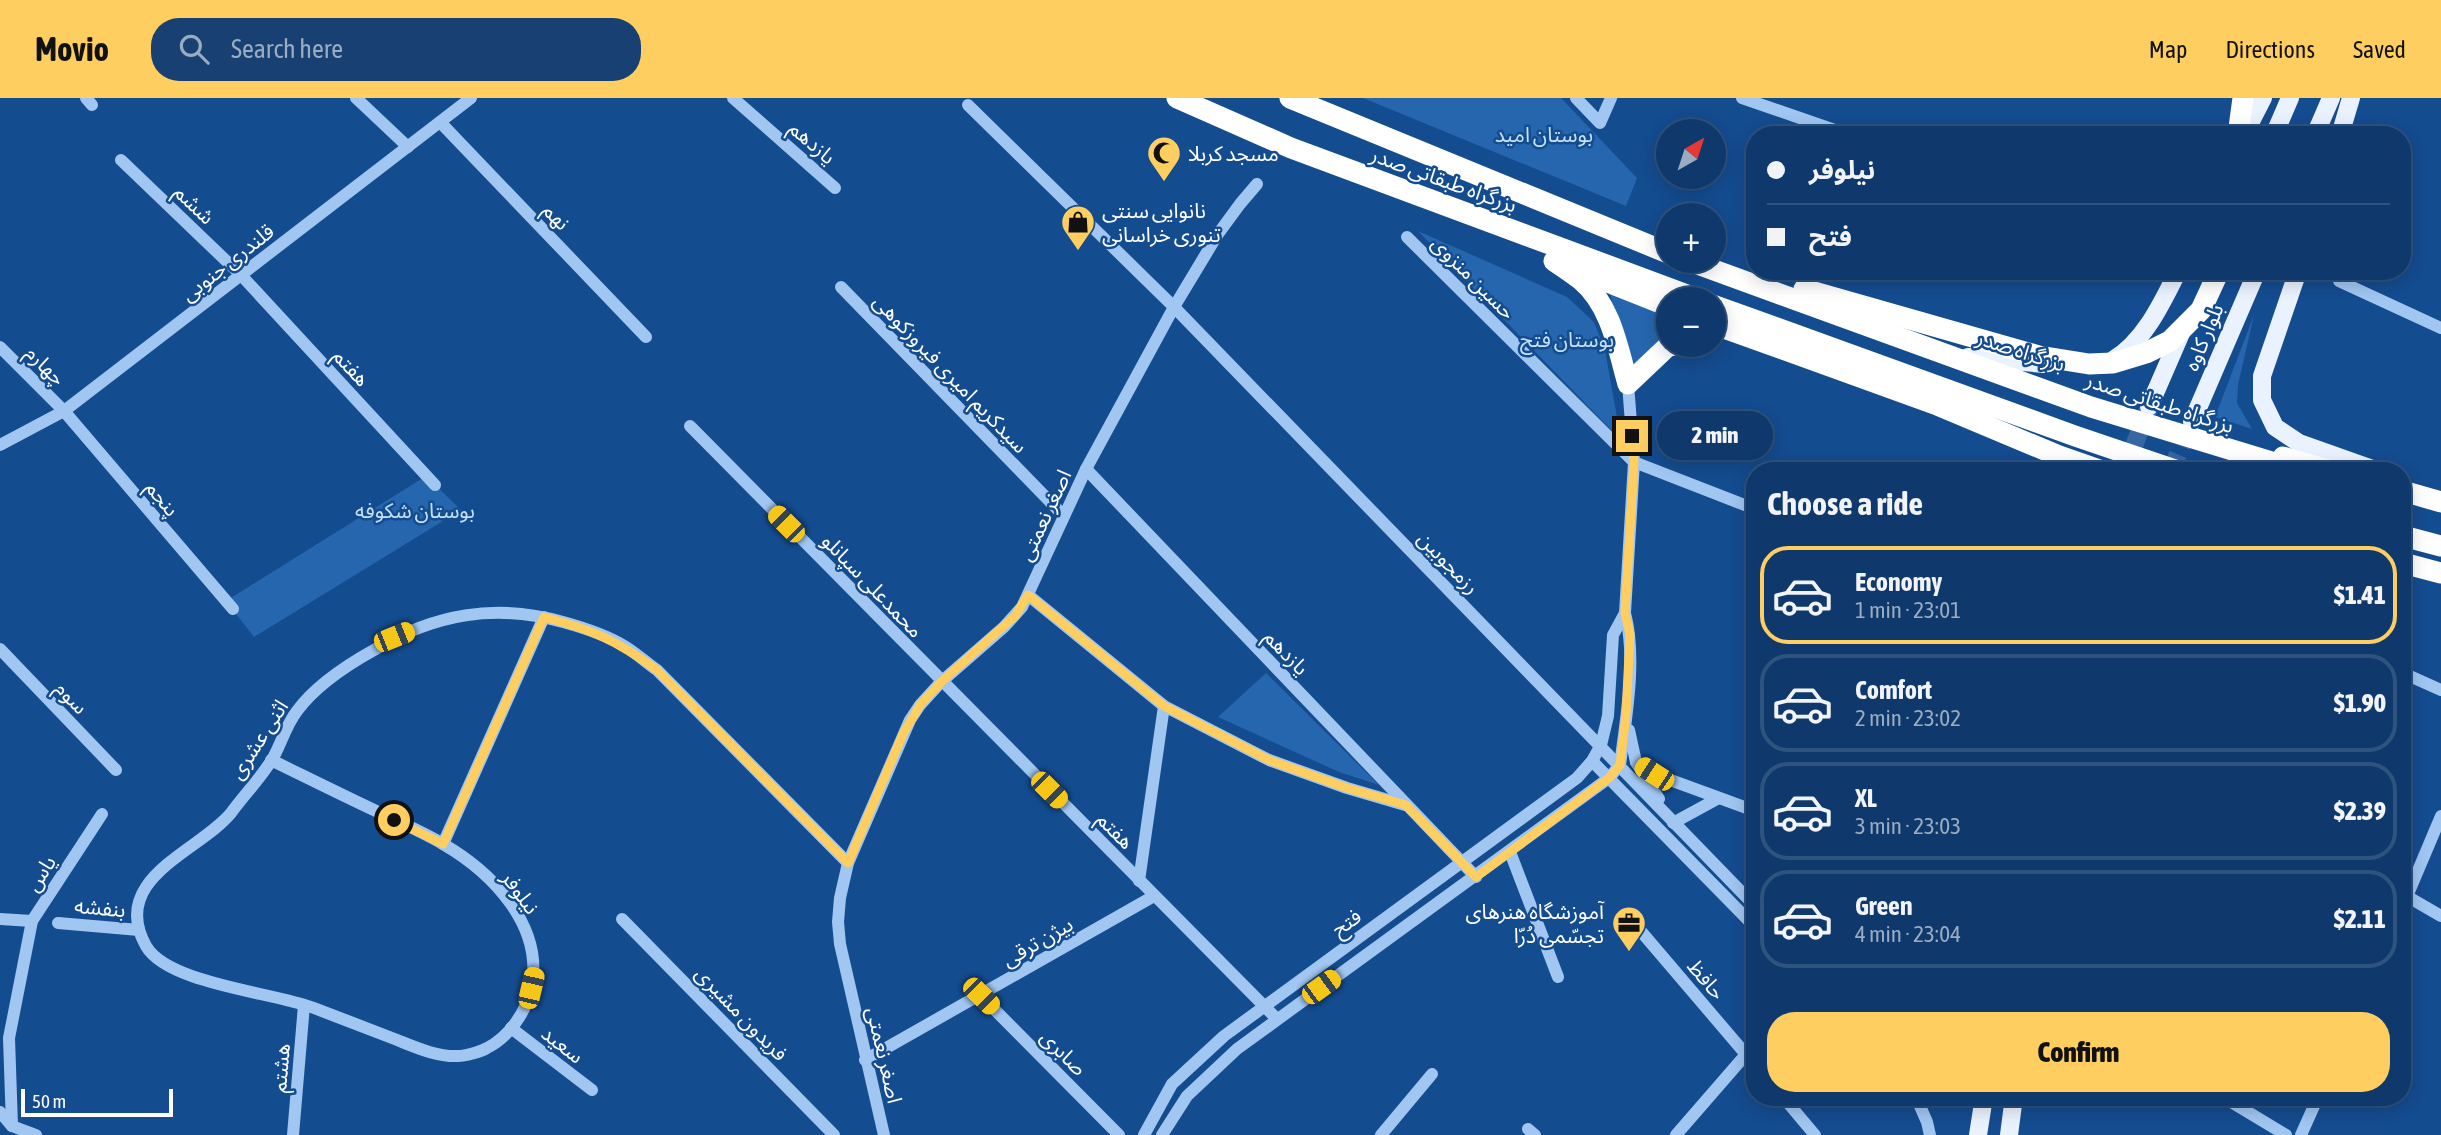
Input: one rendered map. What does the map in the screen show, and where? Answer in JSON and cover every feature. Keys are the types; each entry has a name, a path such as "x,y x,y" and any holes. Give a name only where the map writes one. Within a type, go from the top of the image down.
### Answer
{"highway":[{"path":"1166,98 1289,153 1656,301"},
{"name":"بزرگراه طبقاتی صدر","path":"1177,98 1291,149 1665,287"},
{"name":"بزرگراه طبقاتی صدر","path":"1290,98 1656,246"},
{"path":"1306,98 1656,246"},
{"path":"2241,126 2243,98"},
{"path":"1554,261 1583,281 1602,305 1628,384 1656,357"},
{"path":"1726,268 1746,274"},
{"name":"بزرگراه صدر","path":"1726,270 1746,278"},
{"name":"بزرگراه طبقاتی صدر","path":"1722,273 2091,407 2271,462"},
{"name":"بزرگراه صدر","path":"1753,280 1959,356 2301,462"},
{"path":"1769,280 2039,356 2090,364 2113,363 2146,353 2170,341 2201,310 2215,280"},
{"path":"1726,310 2152,462"},
{"path":"1726,331 1935,404 2076,462"},
{"path":"2411,493 2441,502"},
{"path":"2411,501 2441,510"},
{"path":"2411,538 2441,546"},
{"path":"2411,566 2436,572"}],"main road":[{"path":"2246,126 2263,98"},
{"path":"2278,126 2290,98"},
{"path":"2319,126 2331,98"},
{"path":"2343,126 2351,98"},
{"path":"1959,356 2080,368 2103,365 2126,352 2160,307 2174,280"},
{"name":"بلوار کاوه","path":"2149,407 2207,280"},
{"name":"بلوار کاوه","path":"2192,422 2253,280"},
{"path":"2295,280 2262,376 2262,400 2276,427 2299,443 2353,462"},
{"path":"2411,483 2441,493"},
{"path":"1978,1135 1983,1106"},
{"path":"2009,1135 2013,1106"}],"street":[{"path":"356,98 408,147"},
{"name":"قلندری جنوبی","path":"0,445 64,411 471,98"},
{"name":"یازدهم","path":"733,98 835,188"},
{"path":"1576,98 1600,123 1611,98"},
{"path":"1742,98 1823,126"},
{"name":"رزمجوبین","path":"968,105 1174,307 1620,765"},
{"name":"نهم","path":"440,122 646,337"},
{"name":"ششم","path":"121,160 241,275"},
{"name":"اصغر نعمتی","path":"884,1135 840,944 840,898 848,863 910,720 941,682 1015,616 1028,595 1086,469 1174,307 1218,234 1257,184"},
{"name":"حسین منزوی","path":"1407,237 1634,461"},
{"name":"هفتم","path":"241,275 435,485"},
{"path":"2339,281 2441,328"},
{"name":"سیدکریم امیری فیروزکوهی","path":"841,287 1064,516"},
{"name":"چهارم","path":"0,347 64,411"},
{"path":"1628,384 1634,461 1625,613 1630,634 1626,715 1620,765 1746,897"},
{"name":"پنجم","path":"64,411 233,609"},
{"name":"محمدعلی سپانلو","path":"690,426 941,682"},
{"path":"1634,461 1746,505"},
{"name":"یازدهم","path":"1086,469 1476,877"},
{"path":"1028,595 1164,706 1269,760 1347,788 1406,805"},
{"name":"اثنی عشری","path":"139,930 138,910 144,892 155,876 167,862 221,824 271,761 296,711 355,660 394,637 432,622 480,612 515,612 586,628 614,641 657,670 848,863"},
{"path":"1601,745 1608,716 1613,635 1625,613"},
{"path":"443,844 544,617"},
{"name":"سوم","path":"0,649 116,771"},
{"path":"2411,677 2441,690"},
{"name":"هفتم","path":"941,682 1277,1019"},
{"path":"1139,881 1164,706"},
{"path":"1626,715 1636,762 1673,823"},
{"name":"فتح","path":"1144,1135 1172,1084 1224,1037 1577,778 1592,761 1601,745"},
{"name":"نیلوفر","path":"271,761 443,844 478,868 518,915 531,943 535,971 527,1005 511,1028 487,1048 459,1056 431,1052 304,1005"},
{"path":"1592,761 1746,918"},
{"path":"1636,762 1654,774 1746,808"},
{"name":"فتح","path":"1162,1135 1187,1096 1237,1049 1510,852 1609,778 1620,765"},
{"path":"1673,823 1717,799"},
{"name":"یاس","path":"8,1130 5,1037 32,921 102,814"},
{"path":"2411,883 2441,816"},
{"path":"1510,852 1558,977"},
{"name":"بیژن ترقی","path":"865,1060 1154,896"},
{"path":"2411,902 2441,916"},
{"path":"0,919 32,921"},
{"name":"فریدون مشیری","path":"622,919 834,1135"},
{"name":"بنفشه","path":"58,923 139,930"},
{"name":"حافظ","path":"1639,929 1746,1054"},
{"path":"139,930 156,959 185,975 304,1005"},
{"name":"صابری","path":"981,996 1119,1135"},
{"name":"هشتم","path":"293,1135 304,1005"},
{"name":"سعید","path":"511,1028 592,1090"},
{"path":"1676,1135 1746,1054"},
{"path":"1381,1135 1432,1074"},
{"path":"1791,1106 1815,1135"},
{"path":"1920,1106 1930,1135"},
{"path":"2238,1106 2286,1135"},
{"path":"2301,1135 2314,1106"},
{"path":"0,1112 8,1130 36,1135"}],"green space":[{"name":"بوستان امید","path":"1363,98 1561,98 1637,178 1626,206"},
{"name":"بوستان فتح","path":"1418,231 1567,297 1594,322 1605,350 1621,440"},
{"path":"1610,294 1656,304 1656,348 1631,370"},
{"path":"2254,315 2238,385 2237,403 2252,429 2215,417"},
{"name":"بوستان شکوفه","path":"426,476 461,510 254,637 226,601"},
{"path":"1266,673 1379,785 1339,772 1218,717"}],"tunnel":[{"path":"2128,462 2148,410"},
{"path":"2175,462 2190,426"}],"place":[{"name":"مسجد کربلا","path":"1164,183"},
{"name":"نانوایی سنتی تنوری خراسانی","path":"1078,252"},
{"name":"آموزشگاه هنرهای تجسّمی دُرّا","path":"1629,953"}],"route":[{"path":"394,820 443,844 544,617 586,628 624,646 657,670 848,863 903,734 920,705 941,682 1015,616 1028,595 1164,706 1269,760 1347,788 1406,805 1476,877 1609,778 1620,765 1626,715 1630,634 1625,613 1634,461 1632,436"}]}
